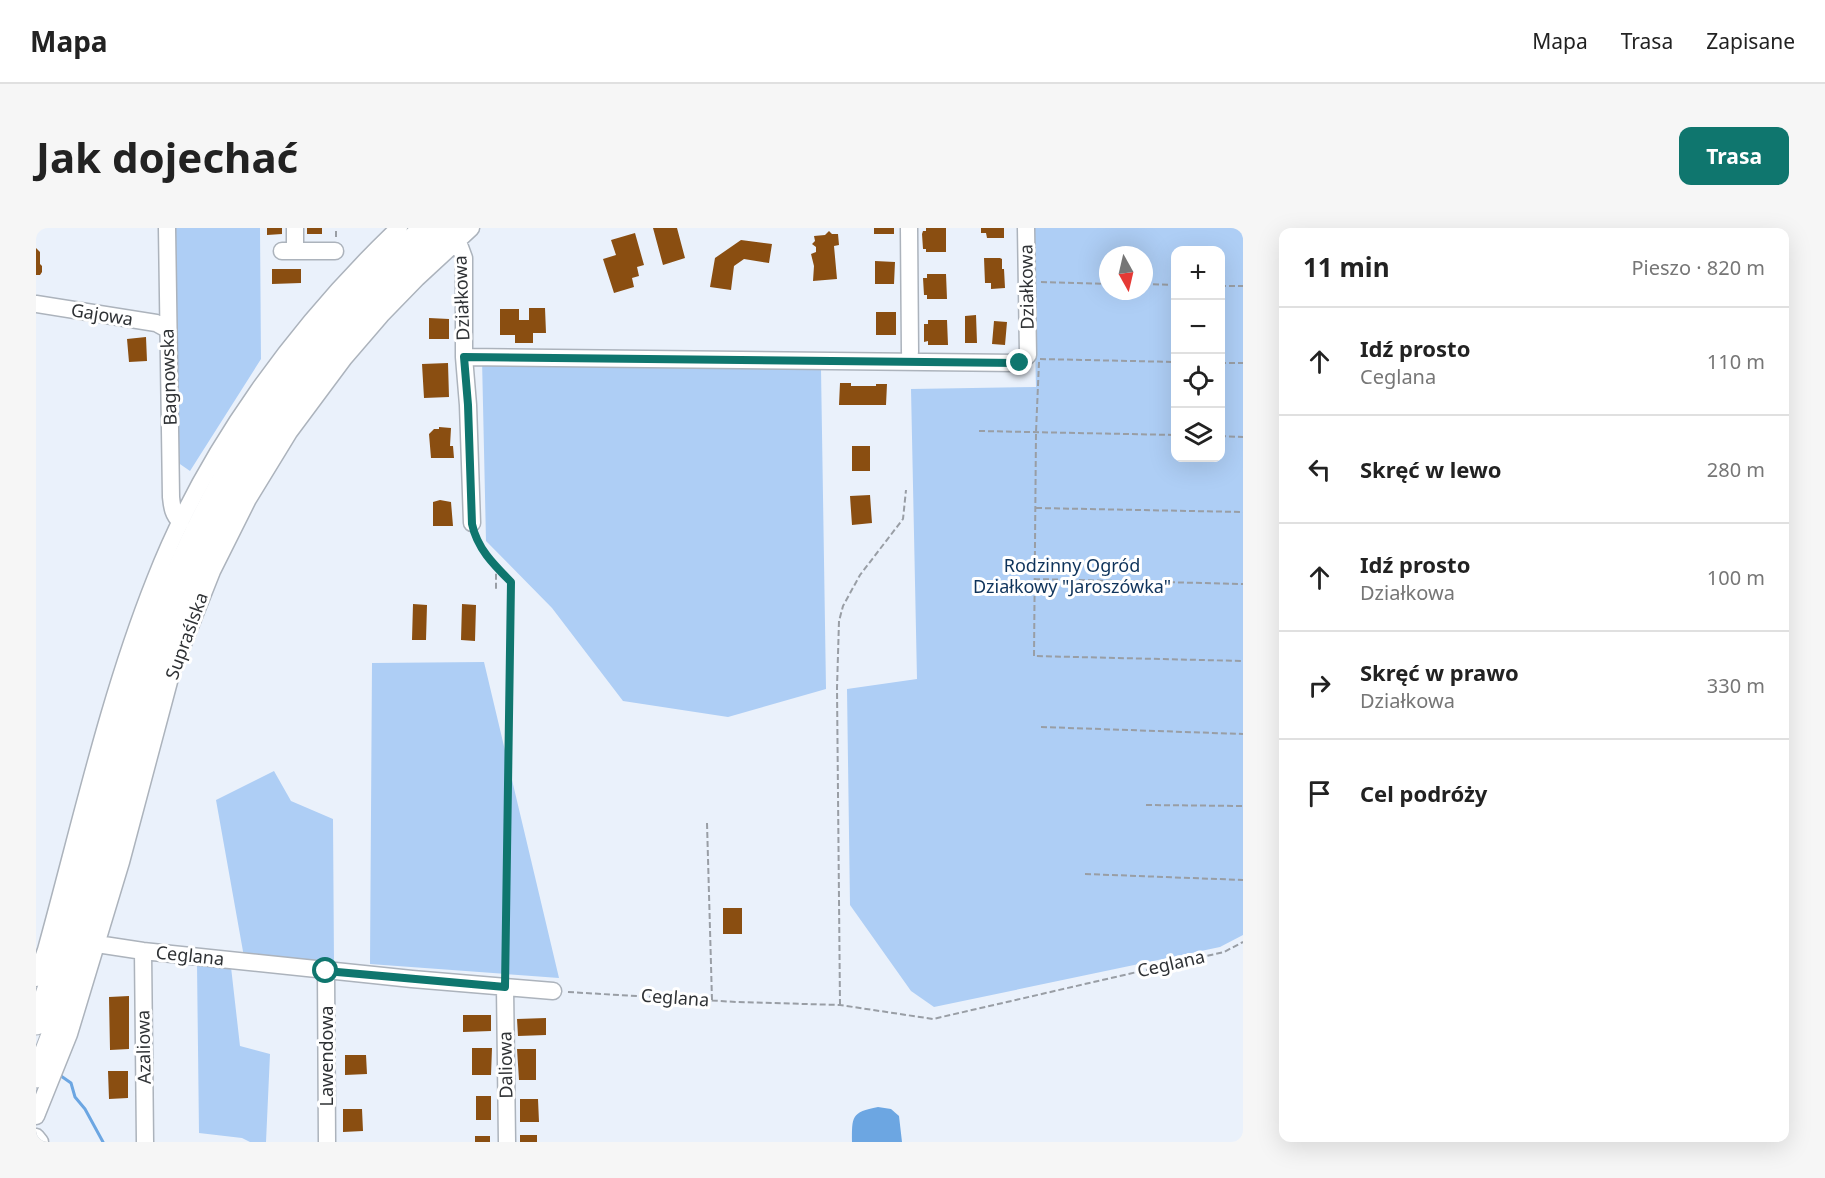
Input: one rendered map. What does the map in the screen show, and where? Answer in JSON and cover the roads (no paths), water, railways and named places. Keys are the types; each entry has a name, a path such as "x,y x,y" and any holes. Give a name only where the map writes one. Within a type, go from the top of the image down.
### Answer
{"main road":[{"path":"36,1024 63,943 140,666 184,554 222,478 261,414 321,333 364,286 424,228"},
{"path":"36,1077 61,1011 81,947 158,669 201,562 236,489 276,425 335,345 407,267 453,234"}],"street":[{"name":"Bagnowska","path":"166,228 171,497 172,508 181,522"},
{"path":"295,228 288,251 335,251"},
{"path":"36,978 46,950 125,660 155,578 181,522 209,468 251,402 294,343 344,283 399,228"},
{"name":"Supraślska","path":"36,1116 69,1034 98,944 171,674 212,571 227,540 248,499 289,432 345,358 453,234 471,228"},
{"path":"909,228 910,352"},
{"name":"Działkowa","path":"464,357 1020,363 1028,355 1026,228"},
{"name":"Działkowa","path":"453,234 464,258 464,357 472,524"},
{"name":"Gajowa","path":"36,304 156,323 167,329"},
{"name":"Ceglana","path":"98,944 326,971 553,991"},
{"name":"Azaliowa","path":"143,951 145,1142"},
{"name":"Lawendowa","path":"326,971 327,1142"},
{"name":"Daliowa","path":"505,987 507,1142"},
{"path":"36,1137 40,1142"}],"waterway":[{"path":"61,1076 71,1083 75,1097 85,1109 103,1142"}],"park label":[{"name":"Rodzinny Ogród Działkowy \"Jaroszówka\"","path":"1072,576"}]}
